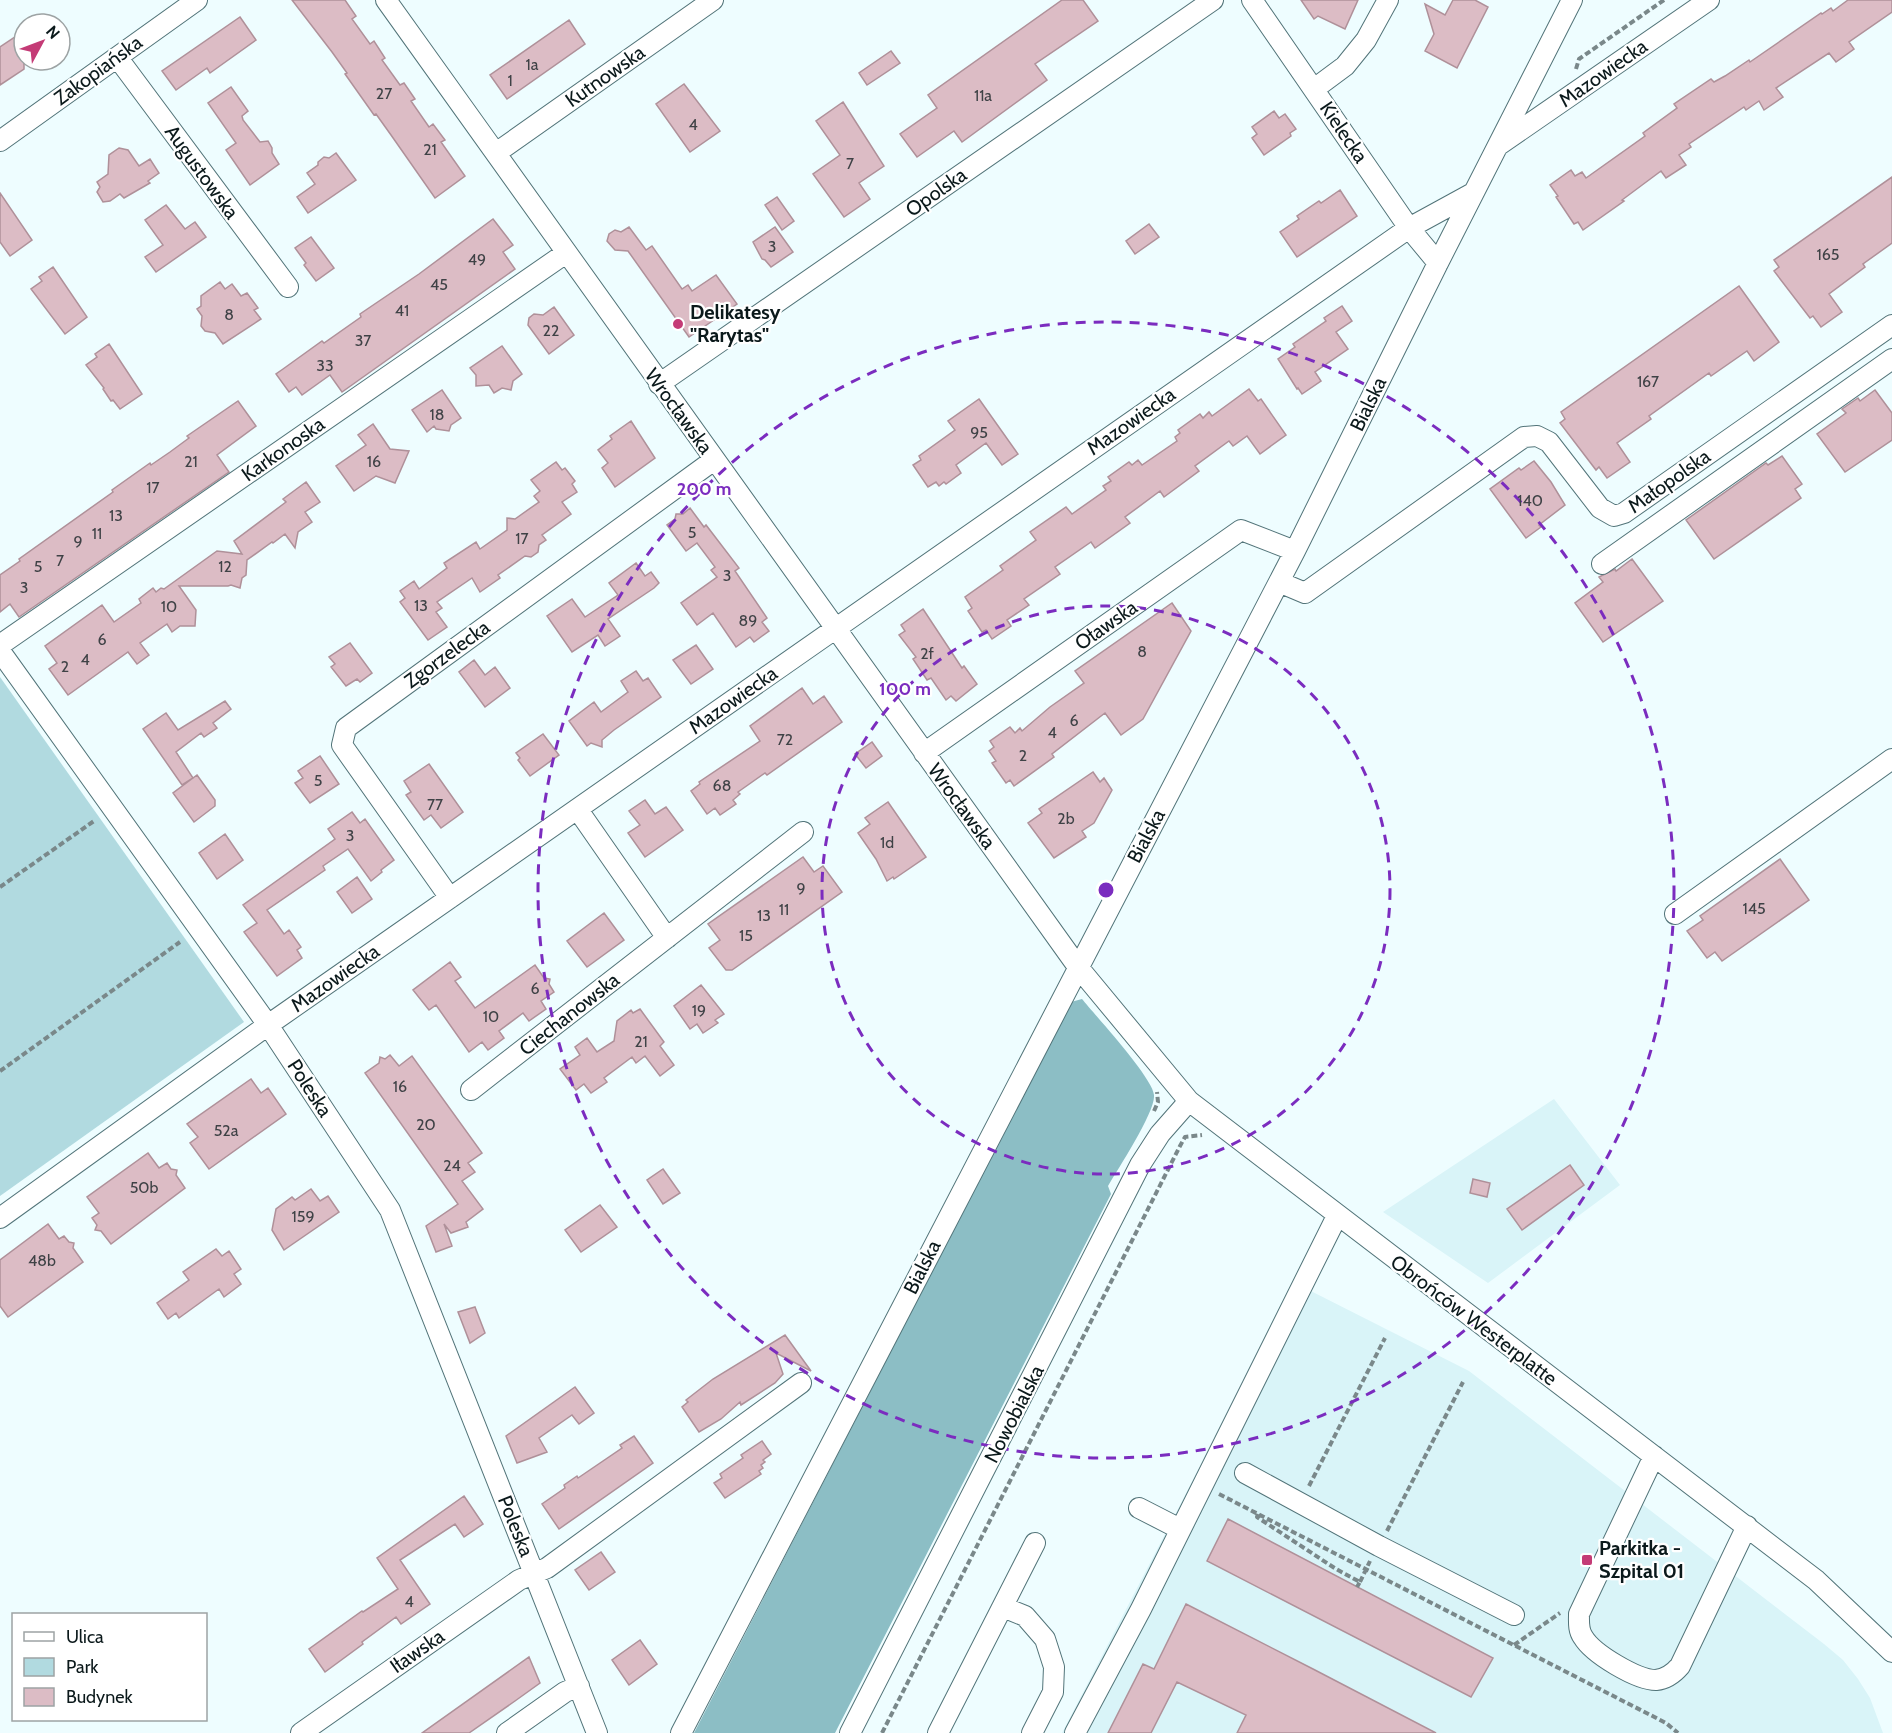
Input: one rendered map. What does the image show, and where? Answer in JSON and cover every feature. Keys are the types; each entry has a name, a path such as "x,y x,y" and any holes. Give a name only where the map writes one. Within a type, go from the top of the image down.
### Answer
{"street":[{"name":"Zakopiańska","path":"0,141 197,0"},
{"name":"Wrocławska","path":"386,0 658,384 1078,967"},
{"name":"Kutnowska","path":"496,153 713,0"},
{"name":"Opolska","path":"658,384 1213,0"},
{"name":"Kielecka","path":"1252,0 1409,228 1438,263"},
{"path":"1314,88 1345,66 1366,40 1388,0"},
{"name":"Bialska","path":"681,1733 1280,582 1473,193 1572,0"},
{"name":"Mazowiecka","path":"1497,147 1709,0"},
{"name":"Augustowska","path":"117,57 288,287"},
{"name":"Mazowiecka","path":"0,1218 268,1025 1409,228 1473,193"},
{"name":"Karkonoska","path":"0,645 566,253"},
{"name":"Małopolska","path":"1280,582 1305,593 1524,437 1537,436 1549,442 1600,508 1614,516 1624,513 1892,325"},
{"path":"1602,564 1892,359"},
{"name":"Zgorzelecka","path":"450,898 342,745 346,728 714,460"},
{"name":"Oławska","path":"924,753 1241,530 1295,551"},
{"name":"Poleska","path":"0,651 268,1025 390,1210 597,1733"},
{"path":"1675,914 1892,759"},
{"path":"578,810 667,938"},
{"name":"Ciechanowska","path":"471,1090 803,832"},
{"name":"Obrońców Westerplatte","path":"1078,967 1188,1101 1816,1580 1892,1652"},
{"name":"Nowobialska","path":"850,1733 1140,1165 1160,1134 1188,1101"},
{"path":"1075,1733 1141,1609 1337,1216"},
{"name":"Poleska","path":"535,1573 547,1568 801,1383"},
{"path":"1654,1456 1579,1614 1581,1636 1603,1657 1647,1679 1661,1679 1675,1672 1680,1666 1747,1526"},
{"path":"1216,1457 1514,1615"},
{"path":"1139,1508 1180,1529"},
{"path":"938,1733 1035,1543"},
{"name":"Iławska","path":"301,1733 519,1580 535,1573"},
{"path":"1003,1607 1025,1616 1045,1639 1054,1667 1053,1692 1032,1733"},
{"path":"507,1733 566,1692 579,1686"}],"path":[{"path":"0,887 94,821"},
{"path":"0,1071 180,942"},
{"path":"882,1733 1180,1146 1185,1137 1197,1134 1207,1136"},
{"path":"1300,1503 1385,1338"},
{"path":"1357,1587 1463,1382"},
{"path":"1202,1485 1666,1722 1678,1733"},
{"path":"1258,1514 1257,1517 1336,1569 1360,1582"}],"shaded area":[{"path":"1082,999 1144,1075 1154,1095 1153,1103 1143,1126 1108,1186 1111,1194 835,1733 694,1733 1071,1002"},
{"path":"1554,1099 1620,1185 1488,1283 1383,1212"},
{"path":"1295,1283 1469,1371 1843,1660 1870,1698 1883,1733 1062,1733"}],"green space":[{"path":"0,677 244,1022 0,1196"}],"building":[{"path":"292,0 345,0 356,16 352,19 370,44 374,41 385,58 382,60 400,85 404,83 415,99 411,101 429,127 433,124 445,140 441,142 465,176 435,198 345,74 347,73 332,52"},
{"path":"1062,0 1083,0 1098,21 1035,64 1047,80 962,142 954,131 917,157 900,134 937,108 928,95"},
{"path":"1301,0 1358,0 1345,29 1318,16 1314,19"},
{"path":"1453,0 1475,0 1488,7 1457,68 1425,51 1434,34 1425,4 1445,15"},
{"path":"1848,0 1892,0 1892,12 1849,42 1854,49 1836,62 1829,53 1776,88 1783,97 1764,110 1759,101 1746,110 1744,107 1689,144 1691,147 1679,155 1686,165 1666,178 1661,171 1583,230 1578,222 1574,224 1550,185 1571,170 1575,176 1582,172 1586,178 1645,136 1643,133 1677,108 1674,104 1711,79 1714,82 1749,60 1750,62 1821,13 1831,8 1833,11"},
{"path":"240,17 256,40 210,73 207,68 176,90 162,71"},
{"path":"569,20 585,44 507,99 490,75"},
{"path":"12,39 12,72 20,72 0,85 0,47"},
{"path":"891,51 900,63 867,85 859,73"},
{"path":"684,84 720,131 690,152 656,104"},
{"path":"231,87 248,111 242,116 243,120 260,142 268,141 279,164 250,185 226,150 236,143 208,103"},
{"path":"843,102 884,166 859,183 870,199 844,217 813,174 840,155 816,121"},
{"path":"1274,111 1279,118 1285,114 1296,129 1290,133 1291,136 1264,155 1252,138 1257,134 1252,127"},
{"path":"119,148 128,150 139,166 150,159 159,173 148,181 150,183 124,198 120,194 110,201 103,202 97,192 100,187 97,182 108,174 109,155"},
{"path":"336,153 356,180 308,213 297,197 315,184 307,173 324,157 329,158"},
{"path":"1892,177 1892,243 1863,264 1865,267 1829,294 1842,312 1821,327 1813,316 1810,318 1774,271 1779,267 1774,260"},
{"path":"1340,190 1357,216 1297,257 1280,232 1299,219 1297,216"},
{"path":"0,193 32,240 10,256 0,242"},
{"path":"777,197 794,221 782,230 765,205"},
{"path":"166,205 185,229 195,222 206,237 156,272 145,257 163,245 145,220"},
{"path":"493,219 513,245 503,252 515,269 342,392 330,375 302,395 296,387 289,392 276,374 361,317 360,314"},
{"path":"1149,224 1159,237 1135,254 1126,241"},
{"path":"629,227 646,250 652,246 682,289 688,285 692,291 716,275 737,304 689,337 628,251 615,250 607,241 609,234 615,230 621,232"},
{"path":"775,227 793,252 771,267 762,259 753,242"},
{"path":"311,237 334,268 316,281 295,248"},
{"path":"53,267 87,317 65,334 31,289 42,281 39,277"},
{"path":"220,282 225,289 232,284 241,296 247,293 258,308 254,310 261,319 223,344 215,333 205,331 201,326 202,316 197,309 201,306 201,296"},
{"path":"1739,286 1779,342 1754,361 1747,351 1711,376 1709,373 1649,416 1651,419 1617,443 1630,462 1607,478 1599,467 1596,470 1560,423 1565,419 1561,412"},
{"path":"1342,306 1352,321 1336,332 1348,349 1315,372 1321,381 1302,394 1278,359 1295,347 1293,344 1326,321 1324,318"},
{"path":"554,307 574,335 549,354 528,325 529,318 534,314 543,315"},
{"path":"109,344 142,394 120,409 113,400 111,401 86,365 97,357 95,354"},
{"path":"502,346 522,374 513,381 511,390 502,388 494,393 489,385 476,386 476,375 470,368"},
{"path":"1249,389 1258,401 1261,399 1286,435 1260,454 1247,436 1233,446 1229,441 1195,466 1199,471 1164,497 1160,491 1125,517 1130,523 1095,548 1091,542 1055,567 1060,574 1024,599 1029,605 1007,620 1011,626 992,639 986,630 982,632 968,611 972,608 965,597 1003,570 1000,566 1036,540 1030,532 1066,507 1072,514 1106,490 1103,486 1111,481 1108,477 1129,462 1132,465 1138,460 1142,465 1177,441 1175,437 1180,433 1178,430 1200,414 1203,418 1209,412 1212,416"},
{"path":"442,390 461,418 451,425 449,431 436,429 434,426 427,432 412,410"},
{"path":"1875,390 1892,413 1892,440 1845,472 1817,434 1846,413 1842,409 1858,398 1860,401"},
{"path":"979,399 1018,454 1002,465 986,443 956,465 961,473 946,484 944,482 939,486 936,482 928,487 913,465 921,460 919,456 955,430 948,421"},
{"path":"238,401 256,426 217,455 229,472 19,617 10,604 0,612 0,575 113,492 112,490 170,452 189,438 187,436"},
{"path":"631,421 655,458 615,487 602,468 608,463 598,450 612,439 610,436"},
{"path":"373,424 390,449 409,451 395,483 376,476 354,491 336,466 366,445 358,435"},
{"path":"1782,456 1802,484 1795,489 1801,498 1714,559 1686,520 1766,463 1768,465"},
{"path":"1534,461 1551,482 1565,505 1526,538 1490,489 1519,468 1521,470"},
{"path":"556,462 562,470 565,468 575,481 572,484 577,492 562,502 571,514 542,535 546,540 539,545 538,552 531,557 525,556 498,575 500,578 480,592 472,578 437,602 442,608 436,612 447,627 428,640 400,602 405,598 400,591 414,581 419,589 447,568 444,563 476,542 480,549 507,530 507,518 515,519 539,502 534,496 540,491 531,480"},
{"path":"306,482 320,502 305,512 312,522 298,532 295,548 285,534 247,560 246,575 242,578 240,588 231,585 179,586 196,610 195,626 180,626 172,632 167,624 140,643 149,655 137,664 128,652 68,695 49,669 57,663 45,646 102,605 114,622 141,603 139,599 153,588 156,592 161,588 164,589 217,551 242,554 234,541 286,502 283,499"},
{"path":"690,508 739,568 735,571 767,618 762,622 769,631 754,642 750,637 736,647 713,613 697,625 681,603 717,577 711,570 715,567 697,543 686,551 667,525 675,519 676,514 683,514"},
{"path":"1632,559 1663,601 1603,642 1575,603 1603,582 1599,577 1615,569 1616,571"},
{"path":"636,563 645,576 651,572 659,583 608,619 620,636 605,646 598,635 572,652 547,616 572,599 585,617 618,595 609,583"},
{"path":"1172,603 1191,631 1143,719 1121,735 1105,713 1052,754 1054,757 1014,786 1010,780 1006,783 992,763 996,761 989,751 994,747 990,741 1010,727 1015,733 1020,728 1022,731 1050,707 1084,683 1075,671"},
{"path":"923,609 962,668 964,666 977,684 956,701 951,696 946,700 931,678 927,680 913,659 916,657 899,635 905,631 901,625"},
{"path":"350,643 372,673 360,682 357,679 346,686 331,667 335,664 329,657"},
{"path":"696,645 713,669 691,684 673,660"},
{"path":"474,660 485,675 495,667 510,688 485,707 459,672"},
{"path":"636,671 643,681 648,678 661,697 602,740 602,747 591,743 587,746 569,721 594,702 601,712 628,692 621,681"},
{"path":"802,688 813,704 824,696 842,722 767,775 765,773 738,792 740,794 733,800 736,804 720,815 715,808 707,814 691,791 700,784 699,782 760,741 750,726"},
{"path":"225,701 231,709 213,723 217,728 204,737 201,733 176,752 193,778 182,785 143,729 166,713 178,730"},
{"path":"543,734 559,755 530,776 518,760 520,758 516,753"},
{"path":"872,742 882,756 866,768 855,754"},
{"path":"320,756 339,784 310,803 295,783 303,778 298,771"},
{"path":"429,764 463,812 441,828 431,815 424,820 406,795 411,792 404,781"},
{"path":"1093,772 1100,782 1104,778 1112,790 1094,823 1082,831 1086,837 1054,858 1028,823 1042,813 1039,809"},
{"path":"197,775 215,800 215,806 194,822 173,793"},
{"path":"645,800 655,814 666,807 683,830 645,857 628,833 640,825 629,811"},
{"path":"888,802 926,857 894,879 893,877 887,881 876,859 858,833 870,824 865,818"},
{"path":"352,812 360,823 365,819 394,860 371,881 348,849 323,866 325,870 267,910 284,934 289,930 301,947 297,950 302,958 277,976 244,932 257,923 243,905 335,839 328,829"},
{"path":"225,834 243,860 217,879 199,853"},
{"path":"803,857 814,872 823,866 842,892 732,970 726,970 709,948 720,940 708,924"},
{"path":"1780,859 1809,900 1722,961 1715,952 1707,958 1687,931 1703,920 1700,916"},
{"path":"357,877 372,899 352,913 337,892"},
{"path":"604,913 624,940 587,967 567,941"},
{"path":"450,962 461,977 455,981 475,1008 535,965 544,978 550,979 549,984 554,992 541,1001 546,1009 529,1021 523,1013 499,1031 504,1038 488,1050 482,1042 469,1052 436,1005 429,1010 413,990"},
{"path":"701,985 724,1014 715,1020 718,1023 703,1033 697,1024 690,1029 674,1006"},
{"path":"640,1009 664,1042 660,1046 674,1065 660,1076 645,1056 636,1063 632,1057 604,1078 607,1082 591,1093 584,1084 576,1090 560,1069 580,1055 575,1047 587,1038 597,1052 614,1041 617,1021 631,1010 633,1013"},
{"path":"390,1055 399,1066 412,1056 482,1153 468,1163 475,1172 462,1181 483,1209 466,1222 468,1227 451,1233 444,1224 452,1246 436,1252 426,1226 458,1204 365,1073 379,1063 380,1057 385,1059"},
{"path":"251,1079 261,1093 268,1088 286,1114 209,1169 190,1143 198,1137 187,1124"},
{"path":"148,1153 159,1168 167,1163 171,1169 177,1170 176,1175 185,1188 111,1244 101,1231 95,1230 97,1225 92,1218 99,1213 87,1197"},
{"path":"1570,1165 1584,1185 1522,1230 1507,1209"},
{"path":"663,1169 680,1193 663,1204 647,1180"},
{"path":"1473,1179 1490,1183 1487,1197 1470,1193"},
{"path":"311,1189 320,1201 328,1196 339,1212 284,1250 272,1230 276,1209 292,1197 295,1200"},
{"path":"600,1205 617,1227 581,1252 565,1230"},
{"path":"48,1224 59,1239 64,1236 69,1242 74,1243 73,1248 83,1262 8,1317 0,1306 0,1260"},
{"path":"216,1249 222,1256 229,1251 241,1269 234,1274 241,1284 224,1297 219,1289 179,1318 176,1313 168,1319 157,1303 189,1280 183,1272"},
{"path":"475,1307 485,1333 470,1343 458,1312"},
{"path":"785,1335 811,1371 776,1353 783,1374 775,1383 741,1405 740,1402 721,1419 699,1432 682,1407 688,1402 686,1400 713,1379"},
{"path":"575,1387 594,1413 579,1424 572,1415 539,1438 547,1452 517,1463 506,1436"},
{"path":"634,1436 653,1463 559,1529 542,1504 565,1488 564,1485 622,1448 620,1445"},
{"path":"762,1441 771,1454 763,1460 765,1462 761,1465 763,1468 759,1471 761,1474 725,1498 714,1483 722,1478 720,1474 743,1458 741,1455"},
{"path":"464,1496 483,1524 464,1537 455,1524 400,1560 430,1604 401,1624 396,1617 325,1672 309,1649 362,1611 398,1589 377,1558"},
{"path":"1228,1519 1493,1658 1471,1697 1207,1561"},
{"path":"601,1552 615,1572 589,1590 575,1570"},
{"path":"1186,1604 1436,1733 1237,1733 1246,1715 1177,1682 1151,1733 1108,1733 1143,1664 1154,1669"},
{"path":"640,1640 657,1664 629,1685 612,1660"},
{"path":"529,1657 540,1683 515,1701 469,1733 422,1733"}],"place":[{"name":"Delikatesy \"Rarytas\"","path":"678,324"},
{"name":"Parkitka - Szpital 01","path":"1587,1560"}]}
